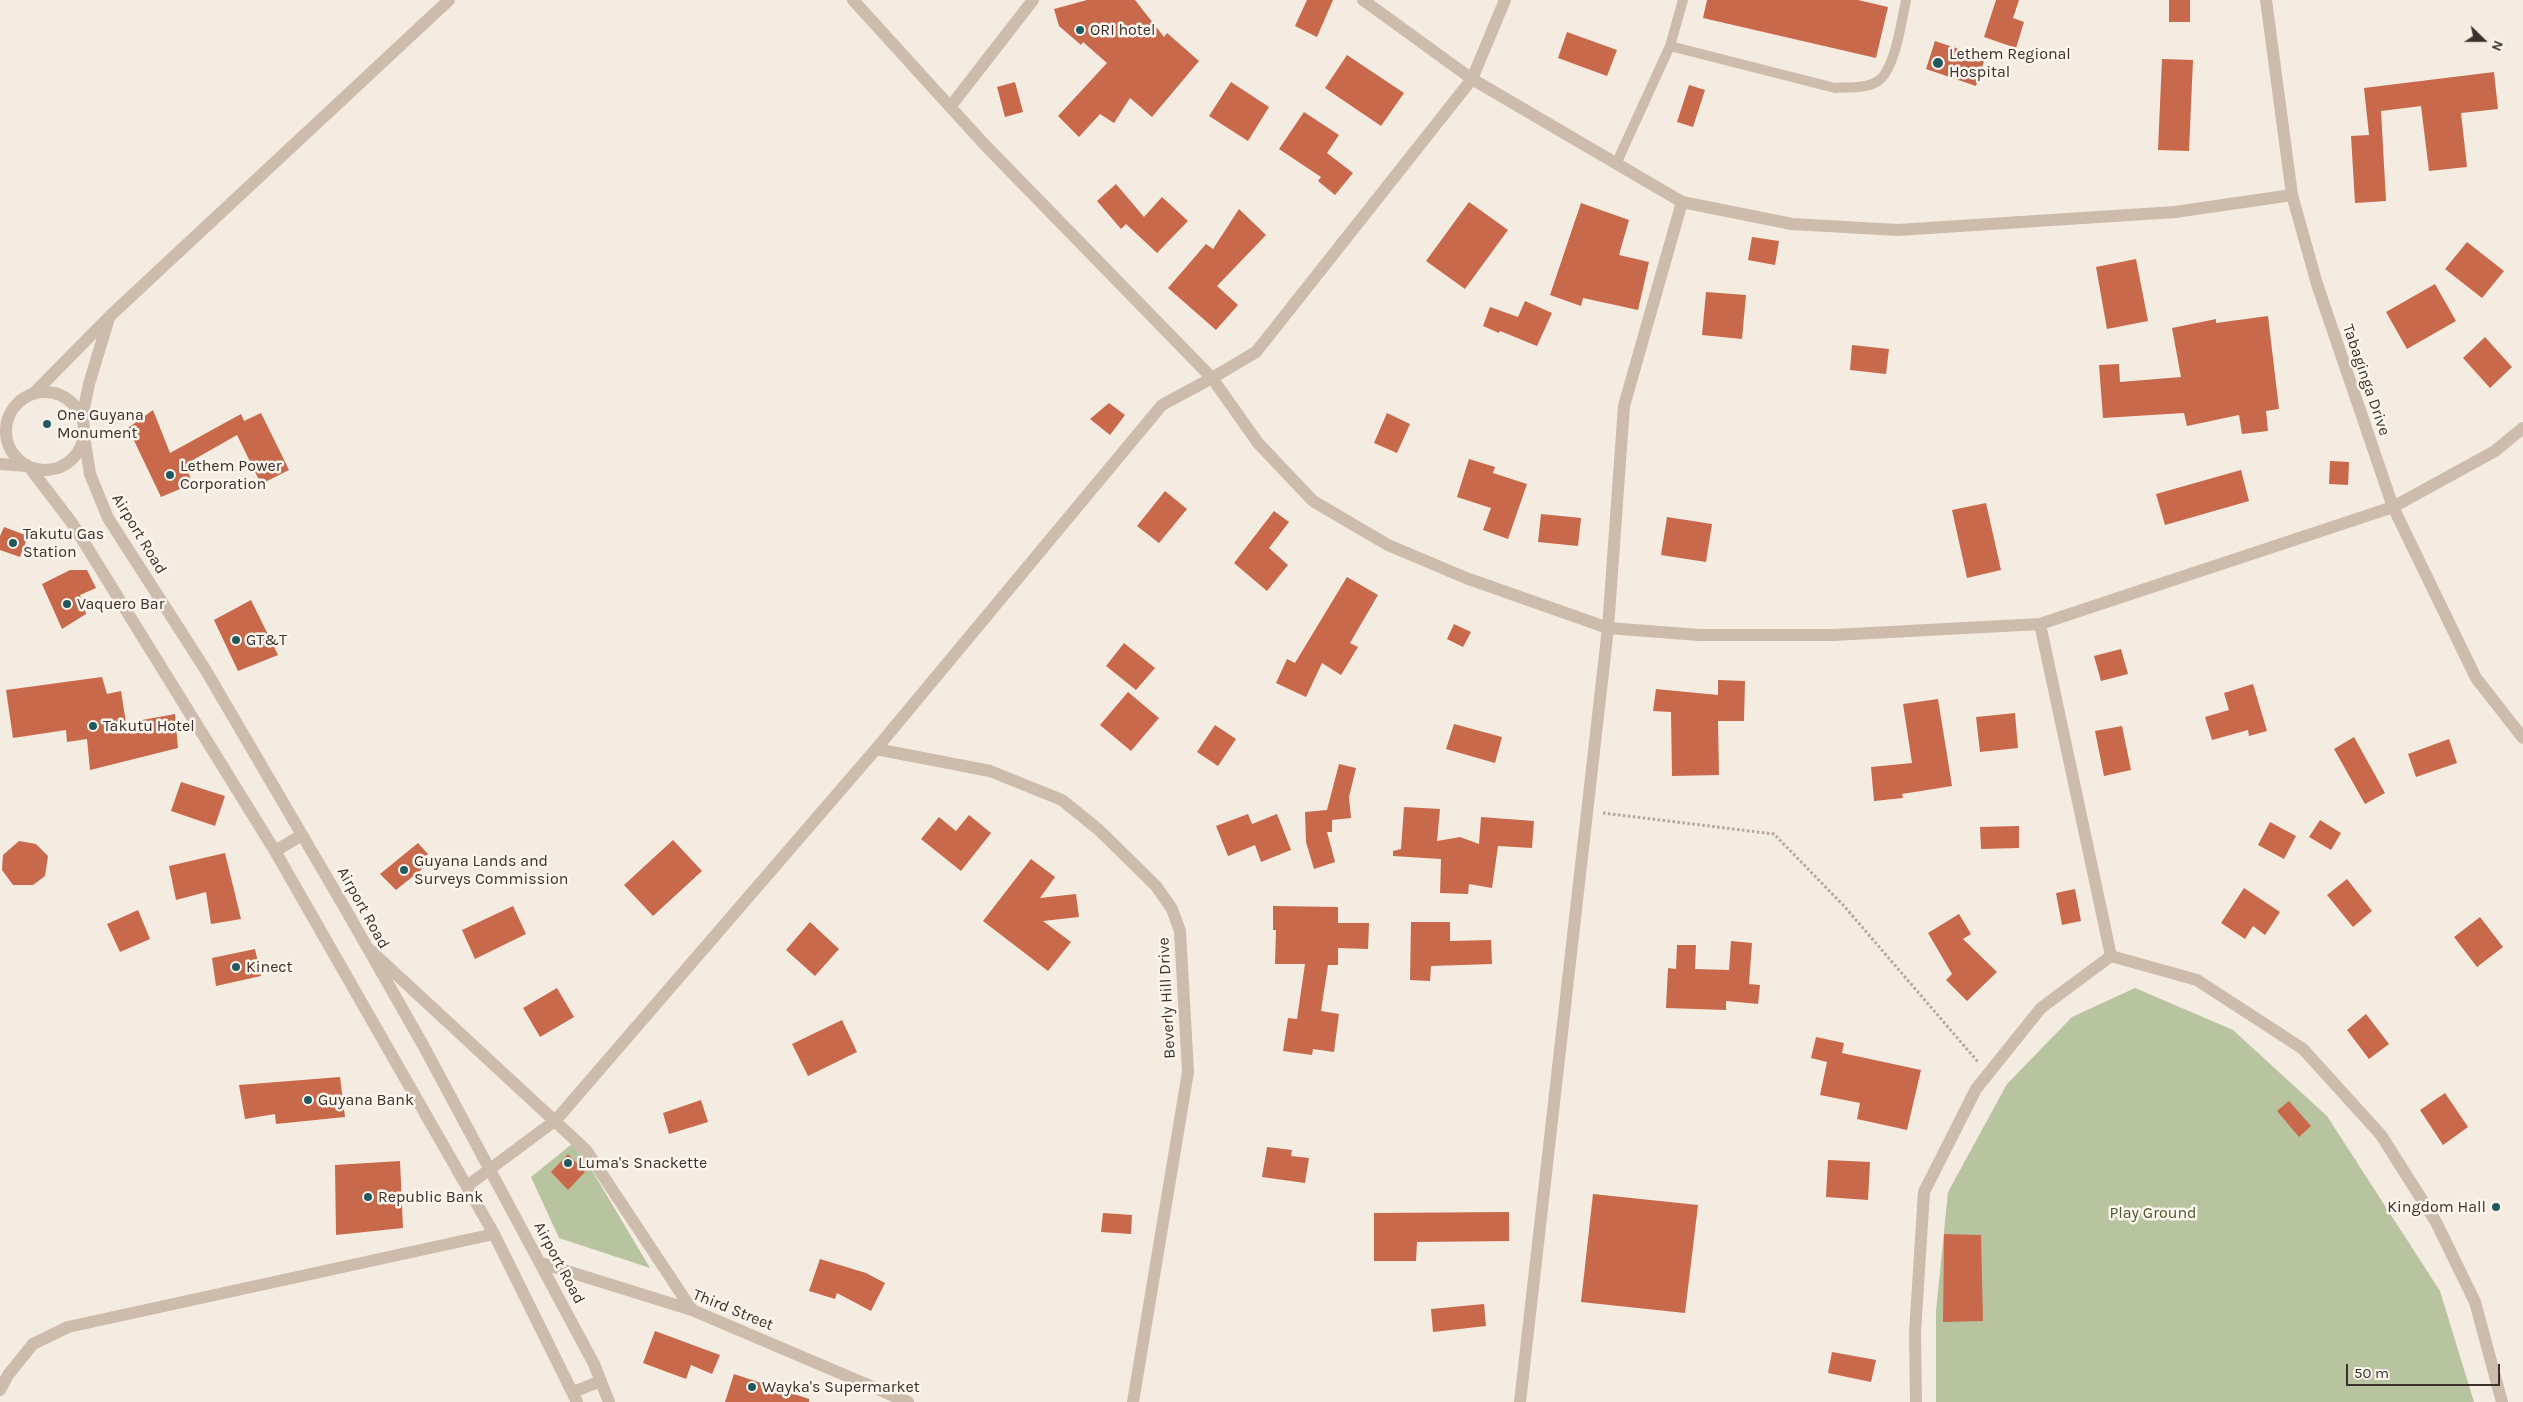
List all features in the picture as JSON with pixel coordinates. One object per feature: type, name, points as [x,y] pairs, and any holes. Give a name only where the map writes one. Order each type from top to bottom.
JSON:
[{"type":"street","points":[[449,0],[110,316],[35,392],[20,400],[5,415],[7,443],[14,456],[28,467],[72,523],[275,851],[363,1009],[494,1234],[575,1397],[601,1382]]},
{"type":"street","points":[[853,0],[984,144],[1212,378],[1258,442],[1313,501],[1388,544],[1449,571],[1608,628],[1699,635],[1833,636],[2040,624],[2393,507],[2495,451],[2523,428]]},
{"type":"street","points":[[950,107],[1033,0]]},
{"type":"street","points":[[1363,0],[1472,78],[1682,202],[1792,224],[1898,230],[2174,212],[2292,195]]},
{"type":"street","points":[[467,1186],[491,1171],[556,1120],[876,749],[1162,405],[1256,352],[1472,78],[1505,0]]},
{"type":"street","name":"Tabaginga Drive","points":[[2266,0],[2292,195],[2317,284],[2393,507],[2476,678],[2523,738]]},
{"type":"street","points":[[1520,1402],[1608,628],[1624,406],[1682,202]]},
{"type":"street","name":"Airport Road","points":[[110,316],[89,384],[82,417],[90,474],[108,518],[205,669],[423,1045],[541,1263],[601,1382],[609,1402]]},
{"type":"street","points":[[35,392],[54,392],[71,401],[82,417]]},
{"type":"street","points":[[0,464],[48,471],[65,465],[78,453],[84,436]]},
{"type":"street","points":[[2040,624],[2111,956]]},
{"type":"street","name":"Beverly Hill Drive","points":[[876,749],[990,771],[1062,800],[1099,830],[1156,886],[1172,909],[1180,931],[1188,1072],[1133,1402]]},
{"type":"street","points":[[275,851],[302,835]]},
{"type":"street","points":[[365,945],[556,1120],[586,1150],[692,1310]]},
{"type":"street","points":[[1916,1402],[1915,1333],[1924,1192],[1976,1089],[2041,1008],[2111,956]]},
{"type":"street","points":[[2111,956],[2197,980],[2303,1049],[2381,1134],[2436,1222],[2475,1302],[2502,1402]]},
{"type":"street","points":[[0,1390],[8,1375],[34,1344],[68,1327],[494,1234]]},
{"type":"street","name":"Third Street","points":[[541,1263],[692,1310],[908,1402]]},
{"type":"lane","points":[[1616,164],[1670,46],[1683,0]]},
{"type":"lane","points":[[1670,46],[1835,88],[1861,87],[1878,81],[1888,67],[1906,0]]},
{"type":"path","points":[[1587,811],[1774,834],[1844,906],[1989,1074]]},
{"type":"green space","name":"Play Ground","points":[[2135,988],[2233,1030],[2327,1116],[2440,1291],[2474,1402],[1936,1402],[1936,1311],[1948,1192],[2007,1084],[2072,1017]]},
{"type":"green space","points":[[572,1144],[584,1157],[650,1268],[559,1238],[531,1177]]},
{"type":"building","points":[[1087,0],[1135,0],[1164,37],[1167,33],[1199,61],[1152,117],[1130,98],[1114,123],[1100,114],[1079,137],[1058,116],[1107,63],[1083,42],[1081,45],[1059,26],[1054,9]]},
{"type":"building","points":[[1307,0],[1333,0],[1317,37],[1295,26]]},
{"type":"building","points":[[1707,0],[1858,0],[1888,7],[1876,58],[1703,18]]},
{"type":"building","points":[[1996,0],[2019,0],[2013,18],[2024,22],[2016,48],[1984,37]]},
{"type":"building","points":[[2169,0],[2190,0],[2190,22],[2169,22]]},
{"type":"building","points":[[1567,32],[1617,50],[1607,76],[1558,58]]},
{"type":"building","points":[[1935,41],[1985,58],[1976,86],[1926,69]]},
{"type":"building","points":[[1347,55],[1404,93],[1381,126],[1325,88]]},
{"type":"building","points":[[2162,59],[2193,60],[2189,151],[2158,150]]},
{"type":"building","points":[[2494,72],[2498,109],[2461,113],[2467,167],[2429,171],[2421,106],[2381,111],[2386,201],[2355,203],[2351,136],[2369,135],[2364,88]]},
{"type":"building","points":[[1015,82],[1023,112],[1005,117],[997,87]]},
{"type":"building","points":[[1231,82],[1269,107],[1248,141],[1209,116]]},
{"type":"building","points":[[1689,85],[1705,90],[1693,127],[1677,122]]},
{"type":"building","points":[[1304,112],[1339,135],[1327,153],[1353,173],[1335,195],[1318,181],[1321,177],[1279,149]]},
{"type":"building","points":[[1116,184],[1144,217],[1162,197],[1188,221],[1157,253],[1126,224],[1121,229],[1097,201]]},
{"type":"building","points":[[1469,202],[1508,230],[1465,289],[1426,261]]},
{"type":"building","points":[[1581,203],[1629,220],[1619,255],[1649,262],[1638,310],[1583,298],[1581,306],[1550,295]]},
{"type":"building","points":[[1239,209],[1266,235],[1217,286],[1238,305],[1216,330],[1168,288],[1206,244],[1213,249]]},
{"type":"building","points":[[1752,237],[1779,241],[1775,265],[1748,260]]},
{"type":"building","points":[[2467,242],[2504,271],[2482,298],[2445,269]]},
{"type":"building","points":[[2136,259],[2148,321],[2107,329],[2096,267]]},
{"type":"building","points":[[2435,284],[2456,321],[2407,349],[2386,312]]},
{"type":"building","points":[[1706,292],[1746,295],[1742,339],[1702,335]]},
{"type":"building","points":[[1525,301],[1552,313],[1537,346],[1483,326],[1490,307],[1518,317]]},
{"type":"building","points":[[2268,316],[2279,409],[2266,411],[2268,431],[2242,434],[2239,415],[2187,426],[2184,413],[2103,418],[2099,365],[2119,364],[2120,382],[2181,377],[2172,328],[2216,319],[2216,323]]},
{"type":"building","points":[[2485,337],[2512,367],[2490,388],[2463,358]]},
{"type":"building","points":[[1852,345],[1889,349],[1886,374],[1850,370]]},
{"type":"building","points":[[1109,403],[1125,415],[1110,435],[1090,419]]},
{"type":"building","points":[[153,410],[170,453],[241,414],[244,421],[261,413],[289,470],[261,484],[237,435],[186,464],[192,484],[161,497],[128,428]]},
{"type":"building","points":[[1387,413],[1410,424],[1397,453],[1374,443]]},
{"type":"building","points":[[1469,459],[1495,467],[1493,473],[1527,484],[1508,539],[1483,530],[1491,508],[1457,497]]},
{"type":"building","points":[[2330,461],[2349,462],[2348,485],[2329,484]]},
{"type":"building","points":[[2241,470],[2249,501],[2165,525],[2156,494]]},
{"type":"building","points":[[1165,491],[1187,509],[1159,543],[1137,526]]},
{"type":"building","points":[[1986,503],[2001,570],[1967,578],[1952,510]]},
{"type":"building","points":[[1274,511],[1289,522],[1269,548],[1288,565],[1267,591],[1234,563]]},
{"type":"building","points":[[1541,514],[1581,518],[1578,546],[1538,542]]},
{"type":"building","points":[[1667,517],[1712,524],[1706,562],[1661,555]]},
{"type":"building","name":"Takutu Gas Station","points":[[4,527],[28,536],[20,557],[0,550],[0,536]]},
{"type":"building","name":"Vaquero Bar","points":[[70,570],[87,570],[96,588],[80,595],[86,614],[62,629],[42,584]]},
{"type":"building","points":[[1347,577],[1378,595],[1350,643],[1358,647],[1341,675],[1322,663],[1306,697],[1276,683],[1287,659],[1295,663]]},
{"type":"building","points":[[251,600],[278,655],[238,671],[214,620]]},
{"type":"building","points":[[1454,624],[1471,632],[1463,647],[1447,639]]},
{"type":"building","points":[[1124,643],[1155,668],[1136,690],[1106,666]]},
{"type":"building","points":[[2121,649],[2128,674],[2101,681],[2094,656]]},
{"type":"building","name":"Takutu Hotel","points":[[102,677],[107,694],[121,691],[126,723],[175,714],[178,748],[90,770],[87,739],[67,742],[66,730],[13,738],[6,690]]},
{"type":"building","points":[[1718,680],[1745,681],[1744,721],[1718,721],[1719,775],[1672,776],[1671,712],[1653,711],[1656,689],[1718,695]]},
{"type":"building","points":[[2253,684],[2267,731],[2249,736],[2248,730],[2212,740],[2205,717],[2229,710],[2224,693]]},
{"type":"building","points":[[1128,692],[1159,718],[1131,751],[1100,725]]},
{"type":"building","points":[[1938,699],[1952,786],[1902,794],[1903,798],[1874,801],[1871,767],[1912,763],[1903,704]]},
{"type":"building","points":[[2015,713],[2018,748],[1980,752],[1976,717]]},
{"type":"building","points":[[1454,724],[1502,737],[1495,763],[1446,749]]},
{"type":"building","points":[[1215,725],[1236,739],[1218,766],[1197,752]]},
{"type":"building","points":[[2122,726],[2131,770],[2104,776],[2095,731]]},
{"type":"building","points":[[2354,737],[2385,793],[2365,804],[2334,749]]},
{"type":"building","points":[[2449,739],[2457,763],[2416,777],[2408,754]]},
{"type":"building","points":[[1339,764],[1356,768],[1349,797],[1351,818],[1332,820],[1332,832],[1327,832],[1335,862],[1314,869],[1306,842],[1305,812],[1327,810]]},
{"type":"building","points":[[181,782],[225,796],[215,826],[171,811]]},
{"type":"building","points":[[1404,807],[1440,809],[1437,841],[1460,837],[1479,844],[1481,817],[1534,821],[1532,848],[1498,846],[1492,888],[1469,884],[1468,894],[1440,893],[1441,859],[1393,856],[1393,851],[1401,849]]},
{"type":"building","points":[[1248,814],[1252,824],[1277,814],[1291,850],[1261,862],[1255,845],[1228,856],[1216,826]]},
{"type":"building","points":[[969,815],[991,833],[961,871],[921,839],[939,817],[956,831]]},
{"type":"building","points":[[2320,820],[2341,833],[2331,850],[2309,837]]},
{"type":"building","points":[[2270,822],[2296,836],[2284,859],[2258,845]]},
{"type":"building","points":[[2019,826],[2019,848],[1981,849],[1980,827]]},
{"type":"building","points":[[673,840],[702,871],[653,916],[624,885]]},
{"type":"building","points":[[19,841],[36,844],[48,856],[45,876],[33,885],[13,885],[2,870],[3,855]]},
{"type":"building","name":"Guyana Lands and Surveys Commission","points":[[418,843],[428,854],[423,859],[427,865],[396,890],[380,874]]},
{"type":"building","points":[[225,853],[241,919],[211,924],[206,892],[176,900],[169,866]]},
{"type":"building","points":[[1031,859],[1055,877],[1040,898],[1076,894],[1079,917],[1043,921],[1071,942],[1048,971],[983,921]]},
{"type":"building","points":[[2347,879],[2372,911],[2353,927],[2327,895]]},
{"type":"building","points":[[2244,888],[2280,912],[2265,935],[2253,926],[2245,939],[2221,923]]},
{"type":"building","points":[[2075,889],[2081,921],[2062,925],[2056,893]]},
{"type":"building","points":[[513,906],[526,934],[475,959],[462,930]]},
{"type":"building","points":[[1273,906],[1338,907],[1338,923],[1369,923],[1368,949],[1338,948],[1338,965],[1328,965],[1321,1011],[1339,1014],[1334,1052],[1313,1049],[1312,1055],[1283,1051],[1288,1018],[1297,1019],[1305,964],[1275,964],[1276,930],[1273,930]]},
{"type":"building","points":[[138,910],[150,939],[120,952],[107,924]]},
{"type":"building","points":[[1959,914],[1971,934],[1963,939],[1997,972],[1967,1001],[1946,980],[1952,974],[1928,933]]},
{"type":"building","points":[[2480,917],[2503,947],[2477,967],[2454,937]]},
{"type":"building","points":[[810,922],[839,949],[815,976],[786,950]]},
{"type":"building","points":[[1411,922],[1450,922],[1450,941],[1491,940],[1492,964],[1431,966],[1430,981],[1410,980]]},
{"type":"building","points":[[1731,941],[1752,943],[1749,984],[1760,985],[1758,1004],[1726,1001],[1726,1010],[1666,1008],[1668,968],[1676,969],[1677,945],[1696,945],[1695,969],[1729,970]]},
{"type":"building","name":"Kinect","points":[[255,949],[261,976],[216,986],[212,958]]},
{"type":"building","points":[[557,988],[574,1017],[540,1037],[523,1008]]},
{"type":"building","points":[[2366,1014],[2389,1044],[2369,1059],[2347,1030]]},
{"type":"building","points":[[842,1020],[857,1052],[808,1076],[792,1044]]},
{"type":"building","points":[[1816,1037],[1844,1043],[1842,1053],[1921,1070],[1907,1130],[1857,1119],[1860,1103],[1820,1095],[1827,1062],[1811,1058]]},
{"type":"building","name":"Guyana Bank","points":[[340,1077],[345,1117],[276,1124],[275,1114],[245,1119],[239,1085]]},
{"type":"building","points":[[2445,1093],[2468,1127],[2443,1145],[2420,1110]]},
{"type":"building","points":[[701,1100],[708,1122],[669,1134],[663,1113]]},
{"type":"building","points":[[2289,1101],[2311,1126],[2299,1137],[2277,1111]]},
{"type":"building","points":[[1267,1147],[1292,1150],[1291,1156],[1309,1158],[1305,1183],[1262,1177]]},
{"type":"building","name":"Luma's Snackette","points":[[568,1154],[585,1172],[568,1190],[551,1172]]},
{"type":"building","points":[[1828,1160],[1870,1162],[1868,1200],[1826,1197]]},
{"type":"building","name":"Republic Bank","points":[[400,1161],[403,1228],[336,1235],[335,1165]]},
{"type":"building","points":[[1593,1194],[1698,1205],[1685,1313],[1581,1302]]},
{"type":"building","points":[[1509,1212],[1509,1241],[1417,1242],[1416,1261],[1374,1261],[1374,1213]]},
{"type":"building","points":[[1103,1213],[1132,1215],[1131,1234],[1101,1232]]},
{"type":"building","points":[[1944,1234],[1981,1235],[1983,1321],[1943,1322]]},
{"type":"building","points":[[820,1259],[866,1273],[885,1283],[871,1311],[837,1293],[835,1299],[809,1291]]},
{"type":"building","points":[[1484,1304],[1486,1326],[1433,1332],[1431,1309]]},
{"type":"building","points":[[655,1331],[720,1355],[712,1374],[691,1365],[686,1379],[643,1363]]},
{"type":"building","points":[[1832,1352],[1876,1360],[1871,1382],[1828,1373]]},
{"type":"building","name":"Wayka's Supermarket","points":[[734,1374],[809,1399],[809,1402],[725,1402]]},
{"type":"place","name":"ORI hotel","points":[[1080,30]]},
{"type":"place","name":"Lethem Regional Hospital","points":[[1938,63]]},
{"type":"place","name":"One Guyana Monument","points":[[47,424]]},
{"type":"place","name":"Lethem Power Corporation","points":[[170,475]]},
{"type":"place","name":"Takutu Gas Station","points":[[13,543]]},
{"type":"place","name":"Vaquero Bar","points":[[67,604]]},
{"type":"place","name":"GT&T","points":[[236,640]]},
{"type":"place","name":"Takutu Hotel","points":[[93,726]]},
{"type":"place","name":"Guyana Lands and Surveys Commission","points":[[404,870]]},
{"type":"place","name":"Kinect","points":[[236,967]]},
{"type":"place","name":"Guyana Bank","points":[[308,1100]]},
{"type":"place","name":"Luma's Snackette","points":[[568,1163]]},
{"type":"place","name":"Republic Bank","points":[[368,1197]]},
{"type":"place","name":"Kingdom Hall","points":[[2496,1207]]},
{"type":"place","name":"Wayka's Supermarket","points":[[752,1387]]}]
